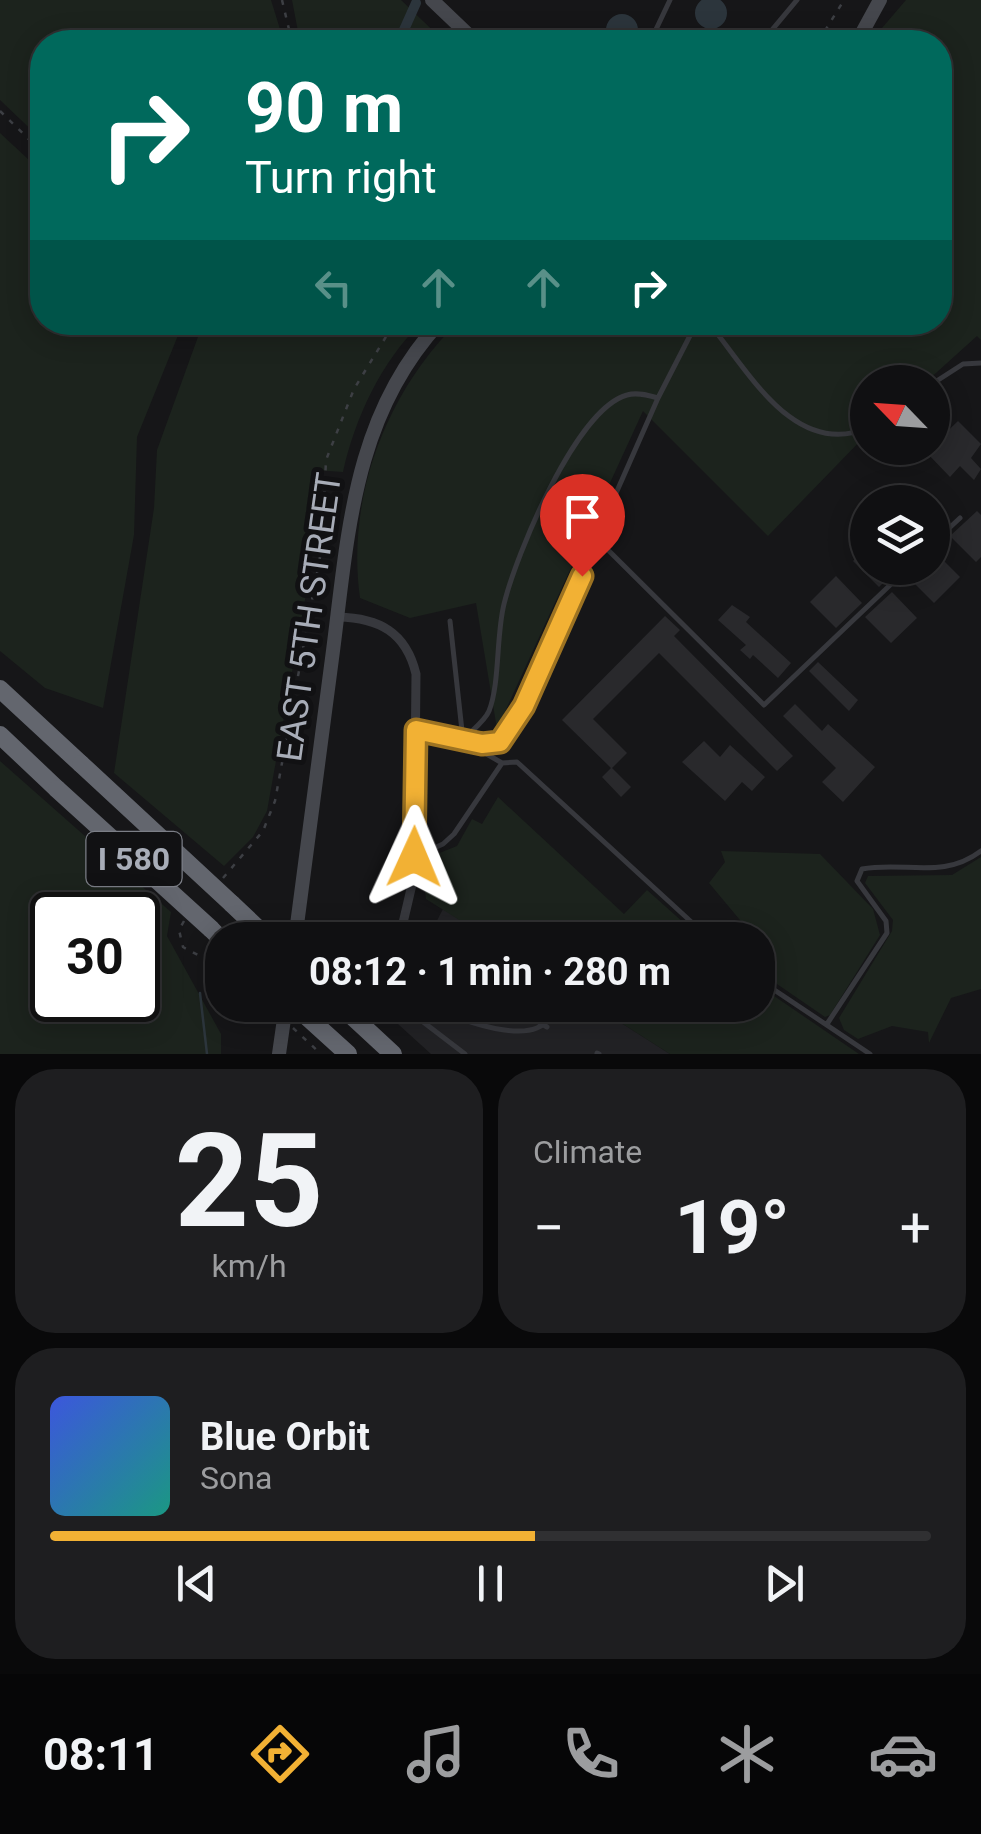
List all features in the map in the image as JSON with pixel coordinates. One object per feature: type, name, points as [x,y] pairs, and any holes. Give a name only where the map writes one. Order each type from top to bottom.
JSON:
[{"type":"highway","name":"I 580","points":[[0,689],[251,922]]},
{"type":"highway","name":"I 580","points":[[0,736],[205,925]]},
{"type":"highway","points":[[313,1022],[348,1054]]},
{"type":"highway","points":[[359,1022],[394,1054]]},
{"type":"main road","points":[[432,0],[463,30]]},
{"type":"main road","points":[[864,30],[880,0]]},
{"type":"main road","name":"EAST 5TH STREET","points":[[298,922],[354,490],[364,452],[402,371],[430,335]]},
{"type":"main road","points":[[280,1054],[284,1022]]},
{"type":"street","points":[[338,617],[372,620],[404,644],[416,674],[414,857],[405,922]]},
{"type":"lane","points":[[656,30],[670,0]]},
{"type":"lane","points":[[772,30],[797,0]]},
{"type":"lane","points":[[416,730],[492,745],[513,727],[658,398],[690,335]]},
{"type":"lane","points":[[719,335],[791,421],[837,436],[850,433]]},
{"type":"lane","points":[[950,373],[964,364],[981,363]]},
{"type":"lane","points":[[462,740],[488,713],[508,592],[557,474],[599,416],[616,400],[630,394],[658,398]]},
{"type":"lane","points":[[950,527],[960,518]]},
{"type":"lane","points":[[596,539],[764,705],[890,585]]},
{"type":"lane","points":[[450,621],[462,740]]},
{"type":"lane","points":[[462,740],[502,762],[522,766],[691,922]]},
{"type":"lane","points":[[414,857],[444,844],[454,834],[502,762]]},
{"type":"lane","points":[[827,1024],[886,932],[886,921],[857,882],[862,869],[944,869],[964,864],[981,850]]},
{"type":"lane","points":[[775,990],[870,1054]]},
{"type":"lane","points":[[423,1022],[465,1054]]},
{"type":"lane","points":[[461,1022],[490,1038]]},
{"type":"lane","points":[[539,1022],[547,1027]]},
{"type":"lane","points":[[541,1036],[548,1022]]},
{"type":"path","points":[[282,0],[289,30]]},
{"type":"path","points":[[825,30],[844,0]]},
{"type":"path","points":[[0,111],[30,140]]},
{"type":"path","points":[[216,885],[263,831],[275,801],[322,546],[326,460],[354,390],[387,335]]},
{"type":"path","points":[[193,910],[179,930],[182,947],[205,959]]},
{"type":"shaded area","points":[[704,-1],[718,-1],[726,7],[726,19],[717,28],[705,28],[696,19],[696,7]]},
{"type":"shaded area","points":[[0,0],[271,0],[280,30],[30,30],[30,129],[0,100]]},
{"type":"shaded area","points":[[292,0],[401,0],[432,30],[298,30]]},
{"type":"shaded area","points":[[906,0],[981,0],[981,340],[977,336],[945,365],[850,365],[850,452],[768,536],[643,411],[497,729],[476,603],[410,618],[360,598],[357,560],[366,486],[391,414],[410,381],[446,335],[952,335],[952,30],[880,30]]},
{"type":"shaded area","points":[[616,15],[628,15],[638,30],[606,30]]},
{"type":"shaded area","points":[[0,133],[30,161],[30,335],[178,335],[137,437],[134,535],[103,708],[45,688],[0,651]]},
{"type":"shaded area","points":[[199,335],[410,335],[372,392],[343,472],[314,470],[308,583],[267,811],[253,837],[224,866],[114,773],[154,508],[157,450]]},
{"type":"shaded area","points":[[0,761],[148,892],[30,892],[30,1022],[160,1022],[160,902],[171,912],[167,936],[205,1005],[205,1022],[214,1022],[221,1034],[221,1054],[0,1054]]},
{"type":"shaded area","points":[[498,797],[624,914],[647,890],[683,922],[462,922],[426,899],[424,884],[437,854],[457,846],[472,819],[482,824]]},
{"type":"shaded area","points":[[721,851],[820,854],[873,909],[880,935],[830,1015],[825,1017],[775,983],[775,922],[742,922],[709,883],[725,862]]},
{"type":"shaded area","points":[[981,857],[981,989],[951,998],[929,1043],[928,1032],[892,1026],[858,1039],[844,1030],[839,1018],[892,931],[893,920],[865,883],[868,876],[952,875]]},
{"type":"shaded area","points":[[443,909],[463,922],[436,922]]},
{"type":"shaded area","points":[[775,997],[859,1054],[670,1054],[620,1022],[775,1022]]},
{"type":"shaded area","points":[[396,1022],[620,1022],[670,1054],[431,1054]]},
{"type":"building","points":[[958,421],[981,444],[971,458],[981,469],[974,480],[960,466],[950,477],[938,465],[950,465],[950,429]]},
{"type":"building","points":[[977,511],[981,515],[981,557],[976,562],[950,536]]},
{"type":"building","points":[[950,567],[960,577],[934,603],[916,585],[950,585]]},
{"type":"building","points":[[836,576],[862,603],[836,628],[810,602]]},
{"type":"building","points":[[892,592],[917,618],[891,643],[865,617]]},
{"type":"building","points":[[732,605],[750,617],[746,622],[791,663],[778,678],[753,655],[750,659],[740,650],[746,645],[718,620]]},
{"type":"building","points":[[665,616],[680,630],[674,636],[793,756],[777,771],[659,653],[593,719],[627,753],[612,768],[631,787],[621,797],[602,777],[611,768],[562,720]]},
{"type":"building","points":[[818,662],[858,700],[849,711],[809,671]]},
{"type":"building","points":[[795,704],[822,731],[828,724],[875,767],[843,802],[822,782],[836,768],[783,716]]},
{"type":"building","points":[[704,741],[720,757],[730,745],[765,777],[752,791],[742,782],[725,801],[682,762]]},
{"type":"waterway","points":[[404,30],[416,3]]},
{"type":"waterway","points":[[200,993],[207,1054]]},
{"type":"route","points":[[414,857],[416,730],[482,744],[500,742],[524,706],[582,576]]}]
